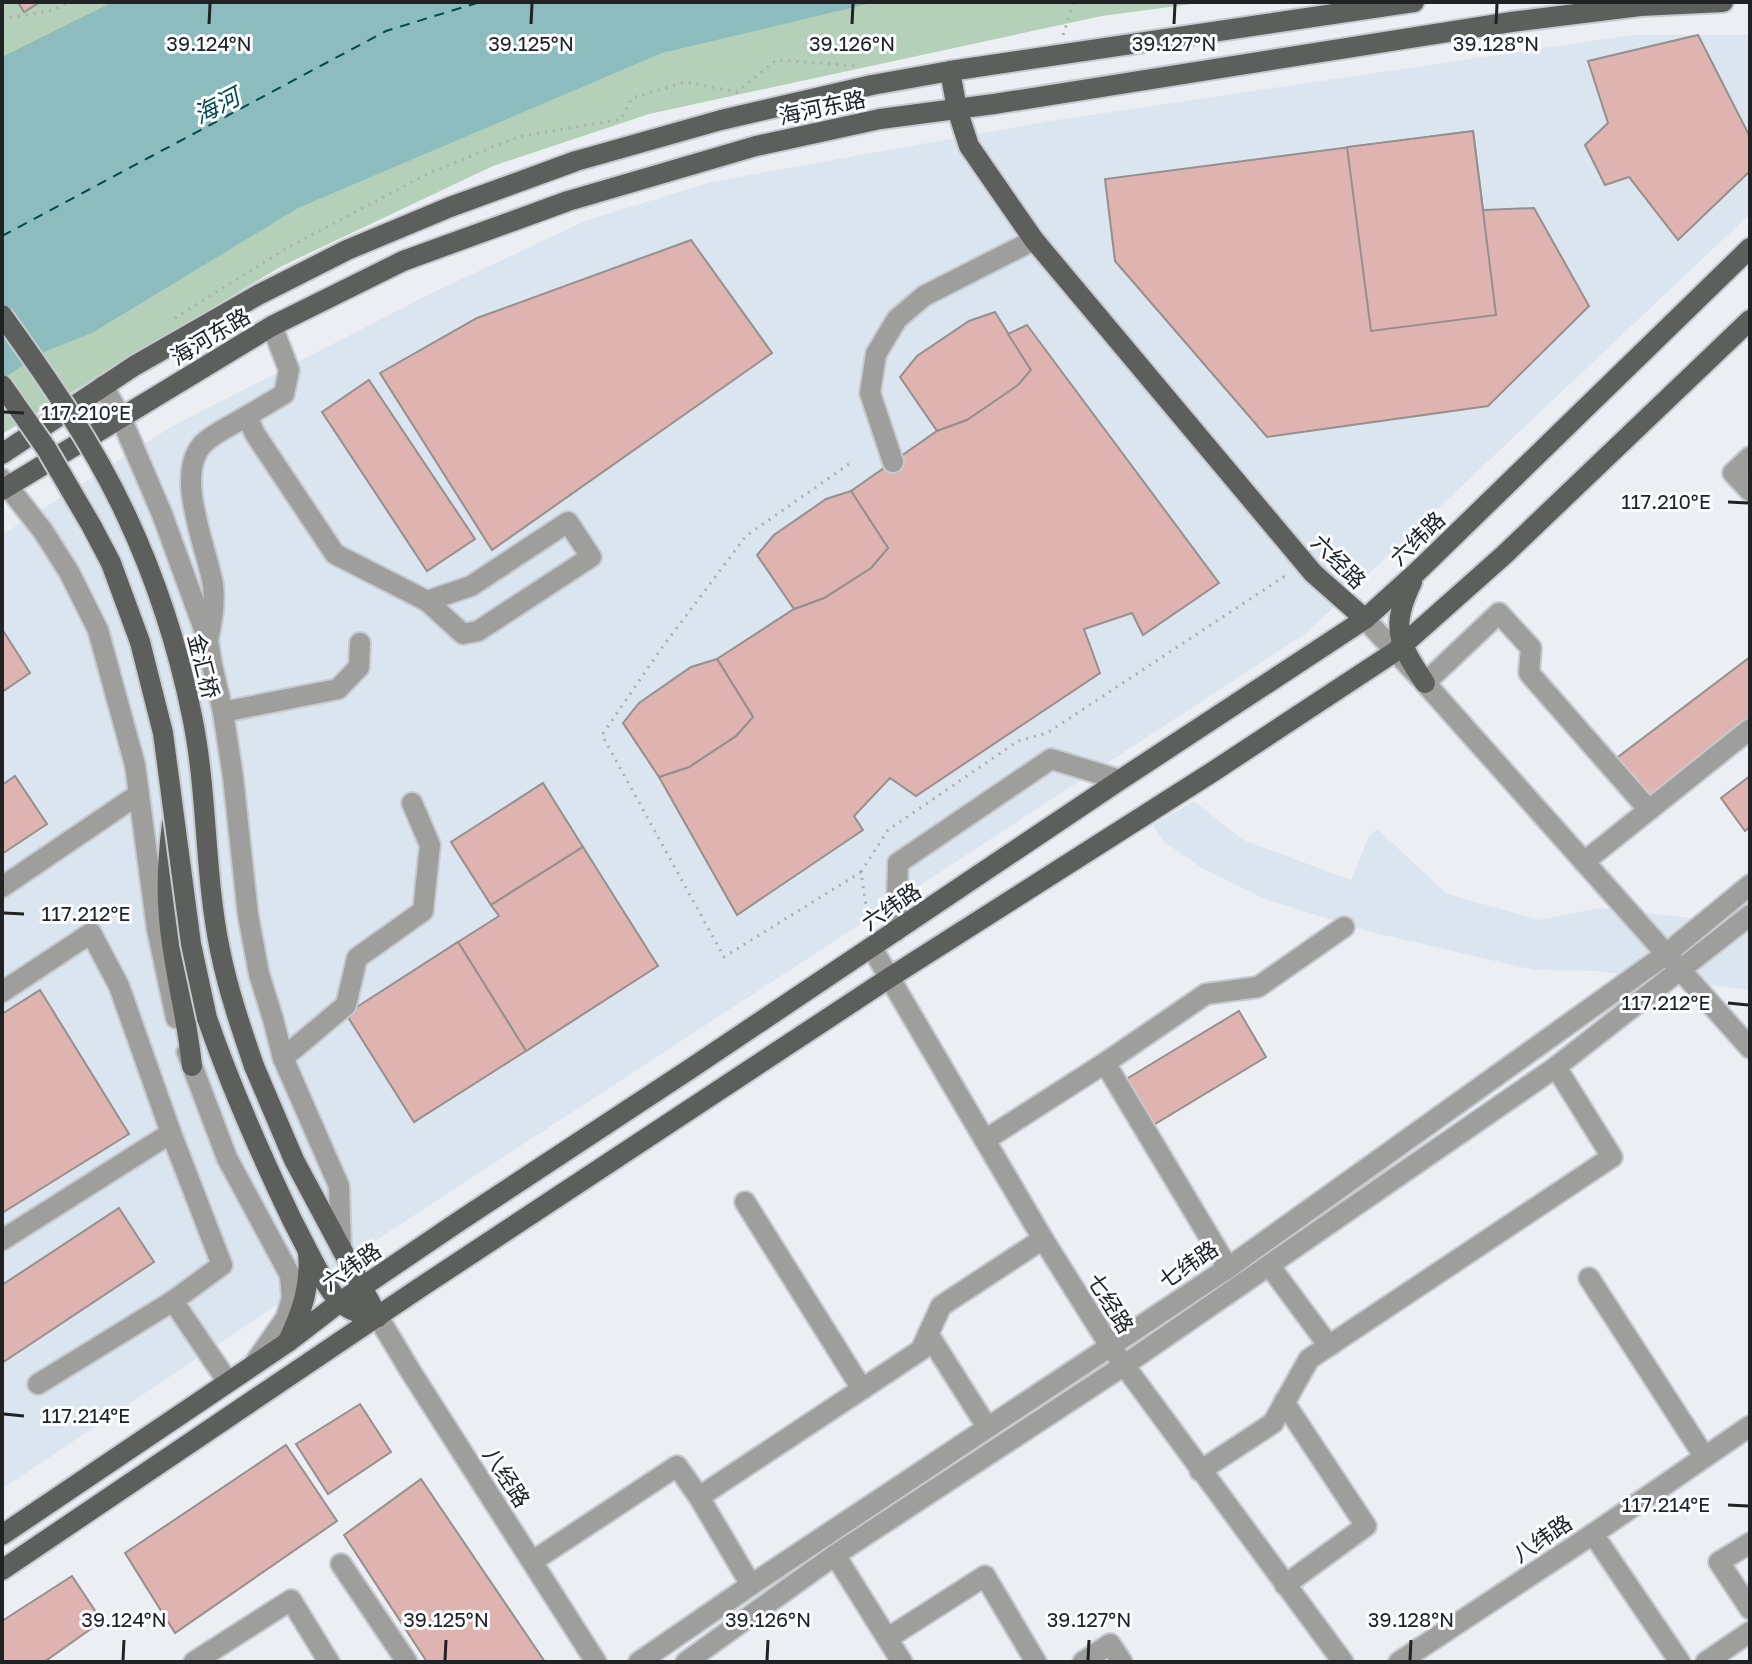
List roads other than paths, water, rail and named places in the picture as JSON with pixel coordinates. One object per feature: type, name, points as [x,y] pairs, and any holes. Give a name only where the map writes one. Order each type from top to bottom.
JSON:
[{"type":"main road","name":"海河东路","points":[[2,454],[103,386],[258,295],[347,250],[450,207],[576,161],[721,120],[872,85],[1414,2]]},
{"type":"main road","name":"海河东路","points":[[4,485],[272,326],[403,261],[568,201],[756,146],[880,119],[1511,22],[1640,6],[1723,2]]},
{"type":"main road","name":"六经路","points":[[950,71],[957,109],[969,146],[1034,240],[1304,563],[1365,619]]},
{"type":"main road","name":"六纬路","points":[[2,1535],[288,1342],[362,1287],[1365,619],[1750,248]]},
{"type":"main road","name":"金汇桥","points":[[2,315],[40,368],[99,463],[126,515],[157,589],[193,718],[220,950],[254,1066]]},
{"type":"main road","points":[[2,1570],[889,978],[1214,771],[1399,648],[1504,555],[1750,320]]},
{"type":"main road","points":[[2,385],[68,482],[111,563],[143,655],[163,733],[191,944],[207,1018],[255,1142],[308,1252],[340,1302],[354,1312],[378,1317]]},
{"type":"main road","points":[[1399,648],[1402,605],[1418,571]]},
{"type":"main road","points":[[173,808],[168,853],[169,916],[192,1066]]},
{"type":"main road","name":"八经路","points":[[254,1066],[294,1160],[378,1317]]},
{"type":"main road","points":[[288,1342],[307,1291],[310,1268],[308,1252]]},
{"type":"street","points":[[893,462],[870,393],[876,354],[897,319],[924,296],[1034,240]]},
{"type":"street","points":[[208,640],[214,609],[213,584],[191,494],[192,462],[204,443],[284,394],[289,370],[272,326]]},
{"type":"street","points":[[103,386],[121,418],[167,528],[208,640],[233,777],[248,915],[259,974],[283,1058],[339,1186],[341,1249]]},
{"type":"street","points":[[247,416],[255,434],[335,554],[427,601],[463,634],[478,631],[591,557],[568,522],[471,586],[427,601]]},
{"type":"street","points":[[1750,457],[1733,473],[1750,491]]},
{"type":"street","points":[[4,485],[52,545],[98,630],[135,765],[157,929],[174,1013],[227,1158],[290,1275],[292,1298],[286,1318],[254,1364]]},
{"type":"street","points":[[1425,683],[1499,613],[1531,648],[1529,673],[1649,810]]},
{"type":"street","name":"六经路","points":[[1365,619],[1399,648],[1425,683],[1648,935],[1670,951]]},
{"type":"street","points":[[223,712],[338,689],[359,667],[360,643]]},
{"type":"street","points":[[1584,862],[1750,729]]},
{"type":"street","points":[[896,931],[898,863],[1025,776],[1051,759],[1120,780]]},
{"type":"street","points":[[2,887],[139,794]]},
{"type":"street","points":[[283,1058],[346,1005],[357,958],[423,911],[430,845],[412,803]]},
{"type":"street","name":"七纬路","points":[[639,1662],[1228,1268],[1670,951],[1750,885]]},
{"type":"street","points":[[686,1662],[835,1555],[1123,1366],[1556,1067],[1750,915]]},
{"type":"street","points":[[985,1140],[1206,994],[1258,987],[1344,927]]},
{"type":"street","points":[[2,992],[91,933],[119,986],[222,1265],[173,1301],[38,1384]]},
{"type":"street","points":[[1670,951],[1710,947]]},
{"type":"street","name":"七经路","points":[[872,948],[1043,1239],[1123,1366],[1343,1662]]},
{"type":"street","points":[[1670,951],[1681,970],[1750,1048]]},
{"type":"street","points":[[1105,1063],[1228,1268]]},
{"type":"street","points":[[1200,1471],[1273,1423],[1309,1359],[1612,1157],[1556,1067]]},
{"type":"street","points":[[2,1240],[171,1133]]},
{"type":"street","points":[[745,1202],[862,1389]]},
{"type":"street","points":[[699,1497],[921,1350],[941,1306],[1043,1239]]},
{"type":"street","points":[[1269,1265],[1329,1346]]},
{"type":"street","points":[[1589,1278],[1704,1456]]},
{"type":"street","points":[[173,1301],[228,1382]]},
{"type":"street","name":"八经路","points":[[378,1317],[596,1662]]},
{"type":"street","points":[[928,1334],[987,1427]]},
{"type":"street","points":[[1284,1402],[1366,1526],[1285,1585]]},
{"type":"street","name":"八纬路","points":[[1399,1662],[1750,1426]]},
{"type":"street","points":[[533,1561],[677,1466],[751,1585]]},
{"type":"street","points":[[1593,1534],[1680,1662]]},
{"type":"street","points":[[1750,1543],[1719,1562],[1750,1609]]},
{"type":"street","points":[[835,1555],[902,1662]]},
{"type":"street","points":[[341,1564],[407,1662]]},
{"type":"street","points":[[888,1638],[985,1576],[1036,1662]]},
{"type":"street","points":[[194,1662],[291,1600],[329,1662]]},
{"type":"street","points":[[1706,1662],[1750,1632]]},
{"type":"street","points":[[1083,1662],[1110,1644],[1122,1662]]},
{"type":"water","name":"海河","points":[[113,2],[876,2],[662,53],[298,208],[92,333],[46,351],[2,379],[2,57]]}]
